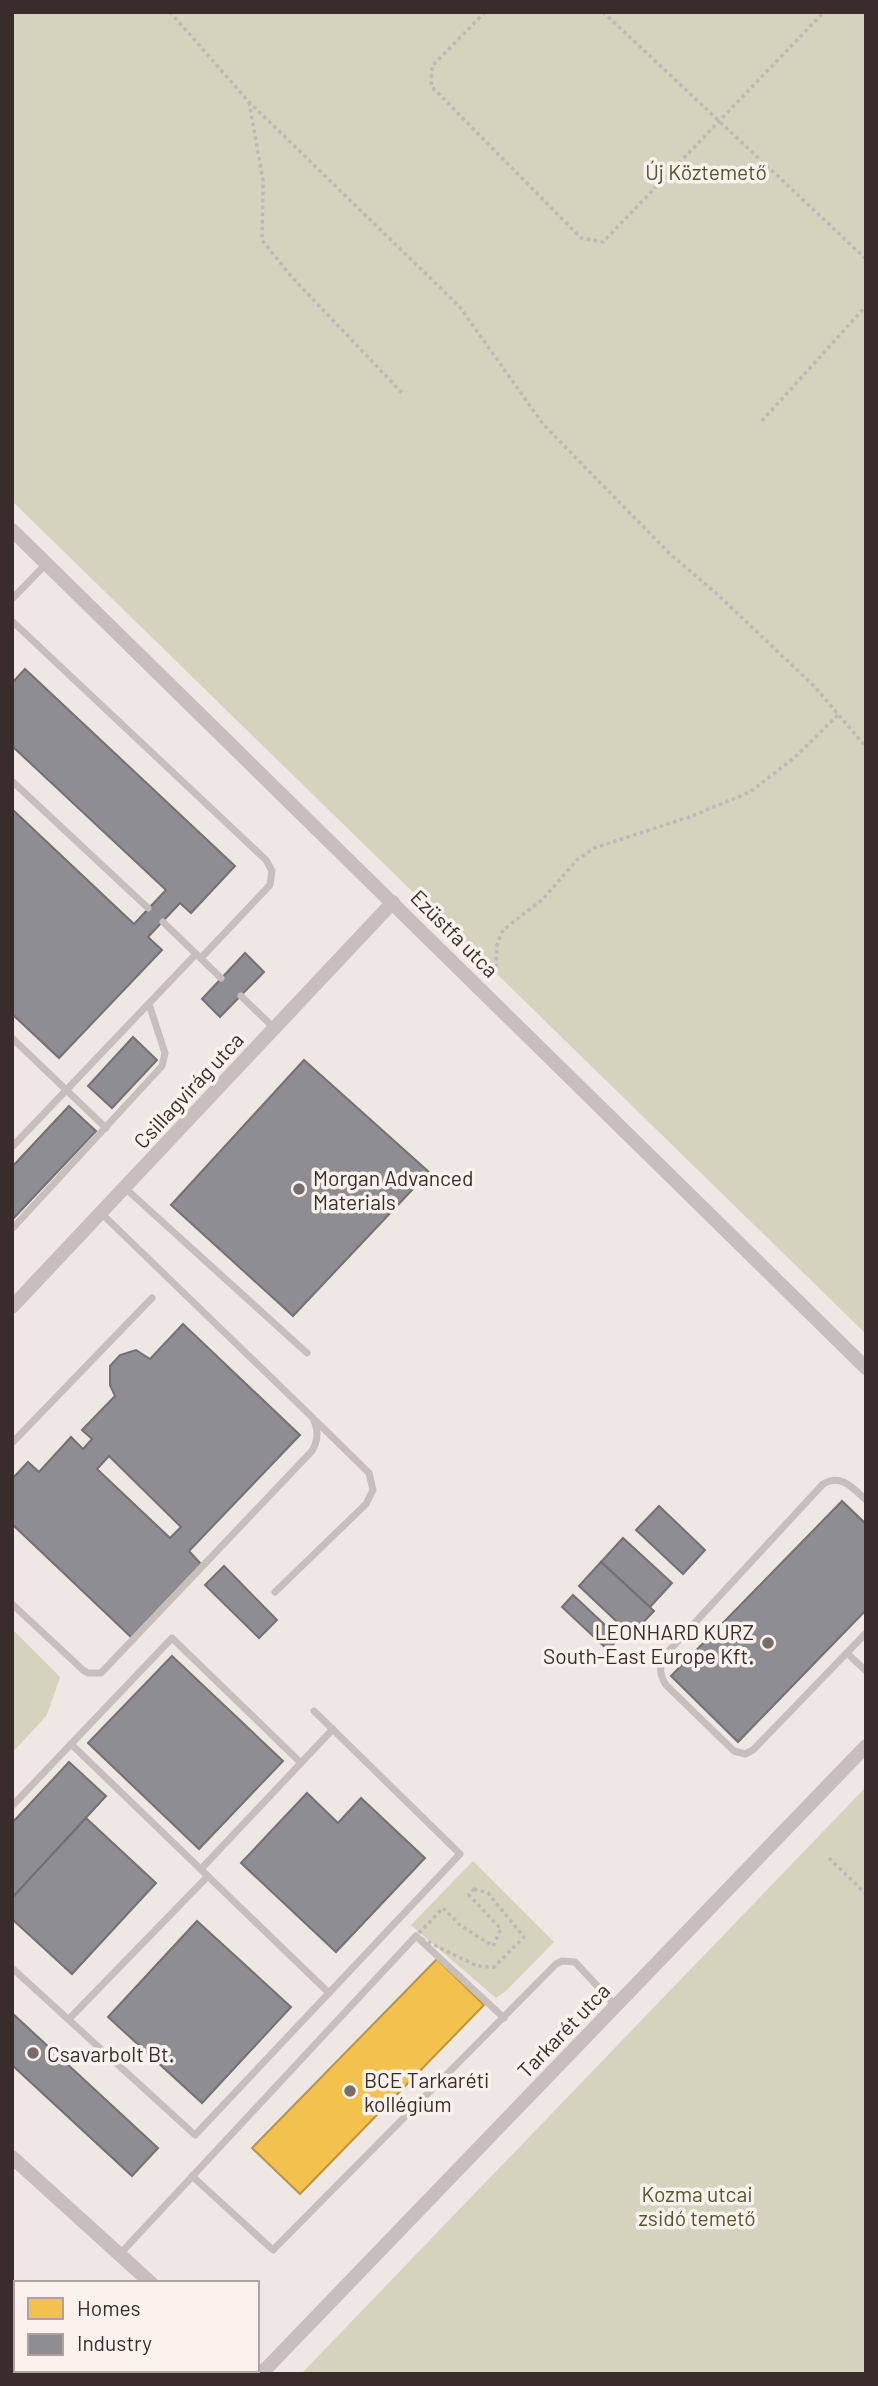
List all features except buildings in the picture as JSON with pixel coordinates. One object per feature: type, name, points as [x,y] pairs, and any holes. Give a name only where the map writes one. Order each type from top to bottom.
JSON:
[{"type":"street","name":"Ezüstfa utca","points":[[12,530],[866,1368]]},
{"type":"street","name":"Csillagvirág utca","points":[[12,1307],[393,902]]},
{"type":"street","name":"Tarkarét utca","points":[[261,2374],[866,1746]]},
{"type":"street","points":[[15,2164],[149,2281]]},
{"type":"lane","points":[[12,599],[47,563]]},
{"type":"lane","points":[[12,621],[266,860],[272,871],[270,885],[149,1004],[12,1147]]},
{"type":"lane","points":[[12,781],[148,908]]},
{"type":"lane","points":[[163,922],[221,978]]},
{"type":"lane","points":[[241,996],[275,1028]]},
{"type":"lane","points":[[12,1229],[162,1066],[165,1054],[149,1004]]},
{"type":"lane","points":[[12,1038],[106,1128]]},
{"type":"lane","points":[[125,1188],[307,1353]]},
{"type":"lane","points":[[101,1213],[369,1473],[373,1490],[366,1504],[275,1592]]},
{"type":"lane","points":[[12,1443],[152,1298]]},
{"type":"lane","points":[[12,1604],[83,1670],[88,1673],[102,1673],[312,1451],[318,1437],[313,1418]]},
{"type":"lane","points":[[866,1500],[847,1483],[834,1480],[823,1484],[665,1655],[660,1673],[666,1685],[734,1751],[745,1754],[753,1750],[866,1633]]},
{"type":"lane","points":[[12,1807],[172,1638],[301,1763]]},
{"type":"lane","points":[[847,1653],[866,1671]]},
{"type":"lane","points":[[12,1968],[195,2135],[460,1854],[314,1711]]},
{"type":"lane","points":[[201,1869],[332,1729]]},
{"type":"lane","points":[[71,1744],[329,1993]]},
{"type":"lane","points":[[69,2020],[208,1876]]},
{"type":"lane","points":[[120,2254],[416,1936],[504,2018]]},
{"type":"lane","points":[[192,2176],[273,2250],[556,1964],[562,1961],[575,1962],[615,2005]]},
{"type":"path","points":[[170,12],[248,102],[459,306],[543,424],[669,554],[718,595],[806,677],[866,747]]},
{"type":"path","points":[[485,12],[432,66],[431,86],[581,238],[603,242],[824,12]]},
{"type":"path","points":[[603,12],[866,259]]},
{"type":"path","points":[[248,102],[263,180],[262,240],[290,275],[403,394]]},
{"type":"path","points":[[762,421],[866,306]]},
{"type":"path","points":[[464,972],[494,968],[497,945],[503,930],[543,899],[577,860],[594,848],[692,816],[750,792],[794,758],[838,715]]},
{"type":"path","points":[[829,1858],[866,1894]]},
{"type":"path","points":[[474,1889],[488,1893],[524,1937],[494,1967],[477,1965],[416,1936],[443,1908],[461,1926],[493,1946],[501,1929],[469,1895],[474,1889]]},
{"type":"green space","name":"Új Köztemető","points":[[12,12],[866,12],[866,1334],[12,501]]},
{"type":"green space","points":[[12,1629],[60,1677],[47,1715],[12,1753]]},
{"type":"green space","name":"Kozma utcai zsidó temető","points":[[866,1787],[866,2374],[301,2374]]},
{"type":"green space","points":[[473,1861],[554,1942],[496,1998],[411,1925]]},
{"type":"place","name":"Morgan Advanced Materials","points":[[299,1189]]},
{"type":"place","name":"LEONHARD KURZ South-East Europe Kft.","points":[[768,1643]]},
{"type":"place","name":"Csavarbolt Bt.","points":[[33,2053]]},
{"type":"place","name":"BCE Tarkaréti kollégium","points":[[350,2091]]}]
